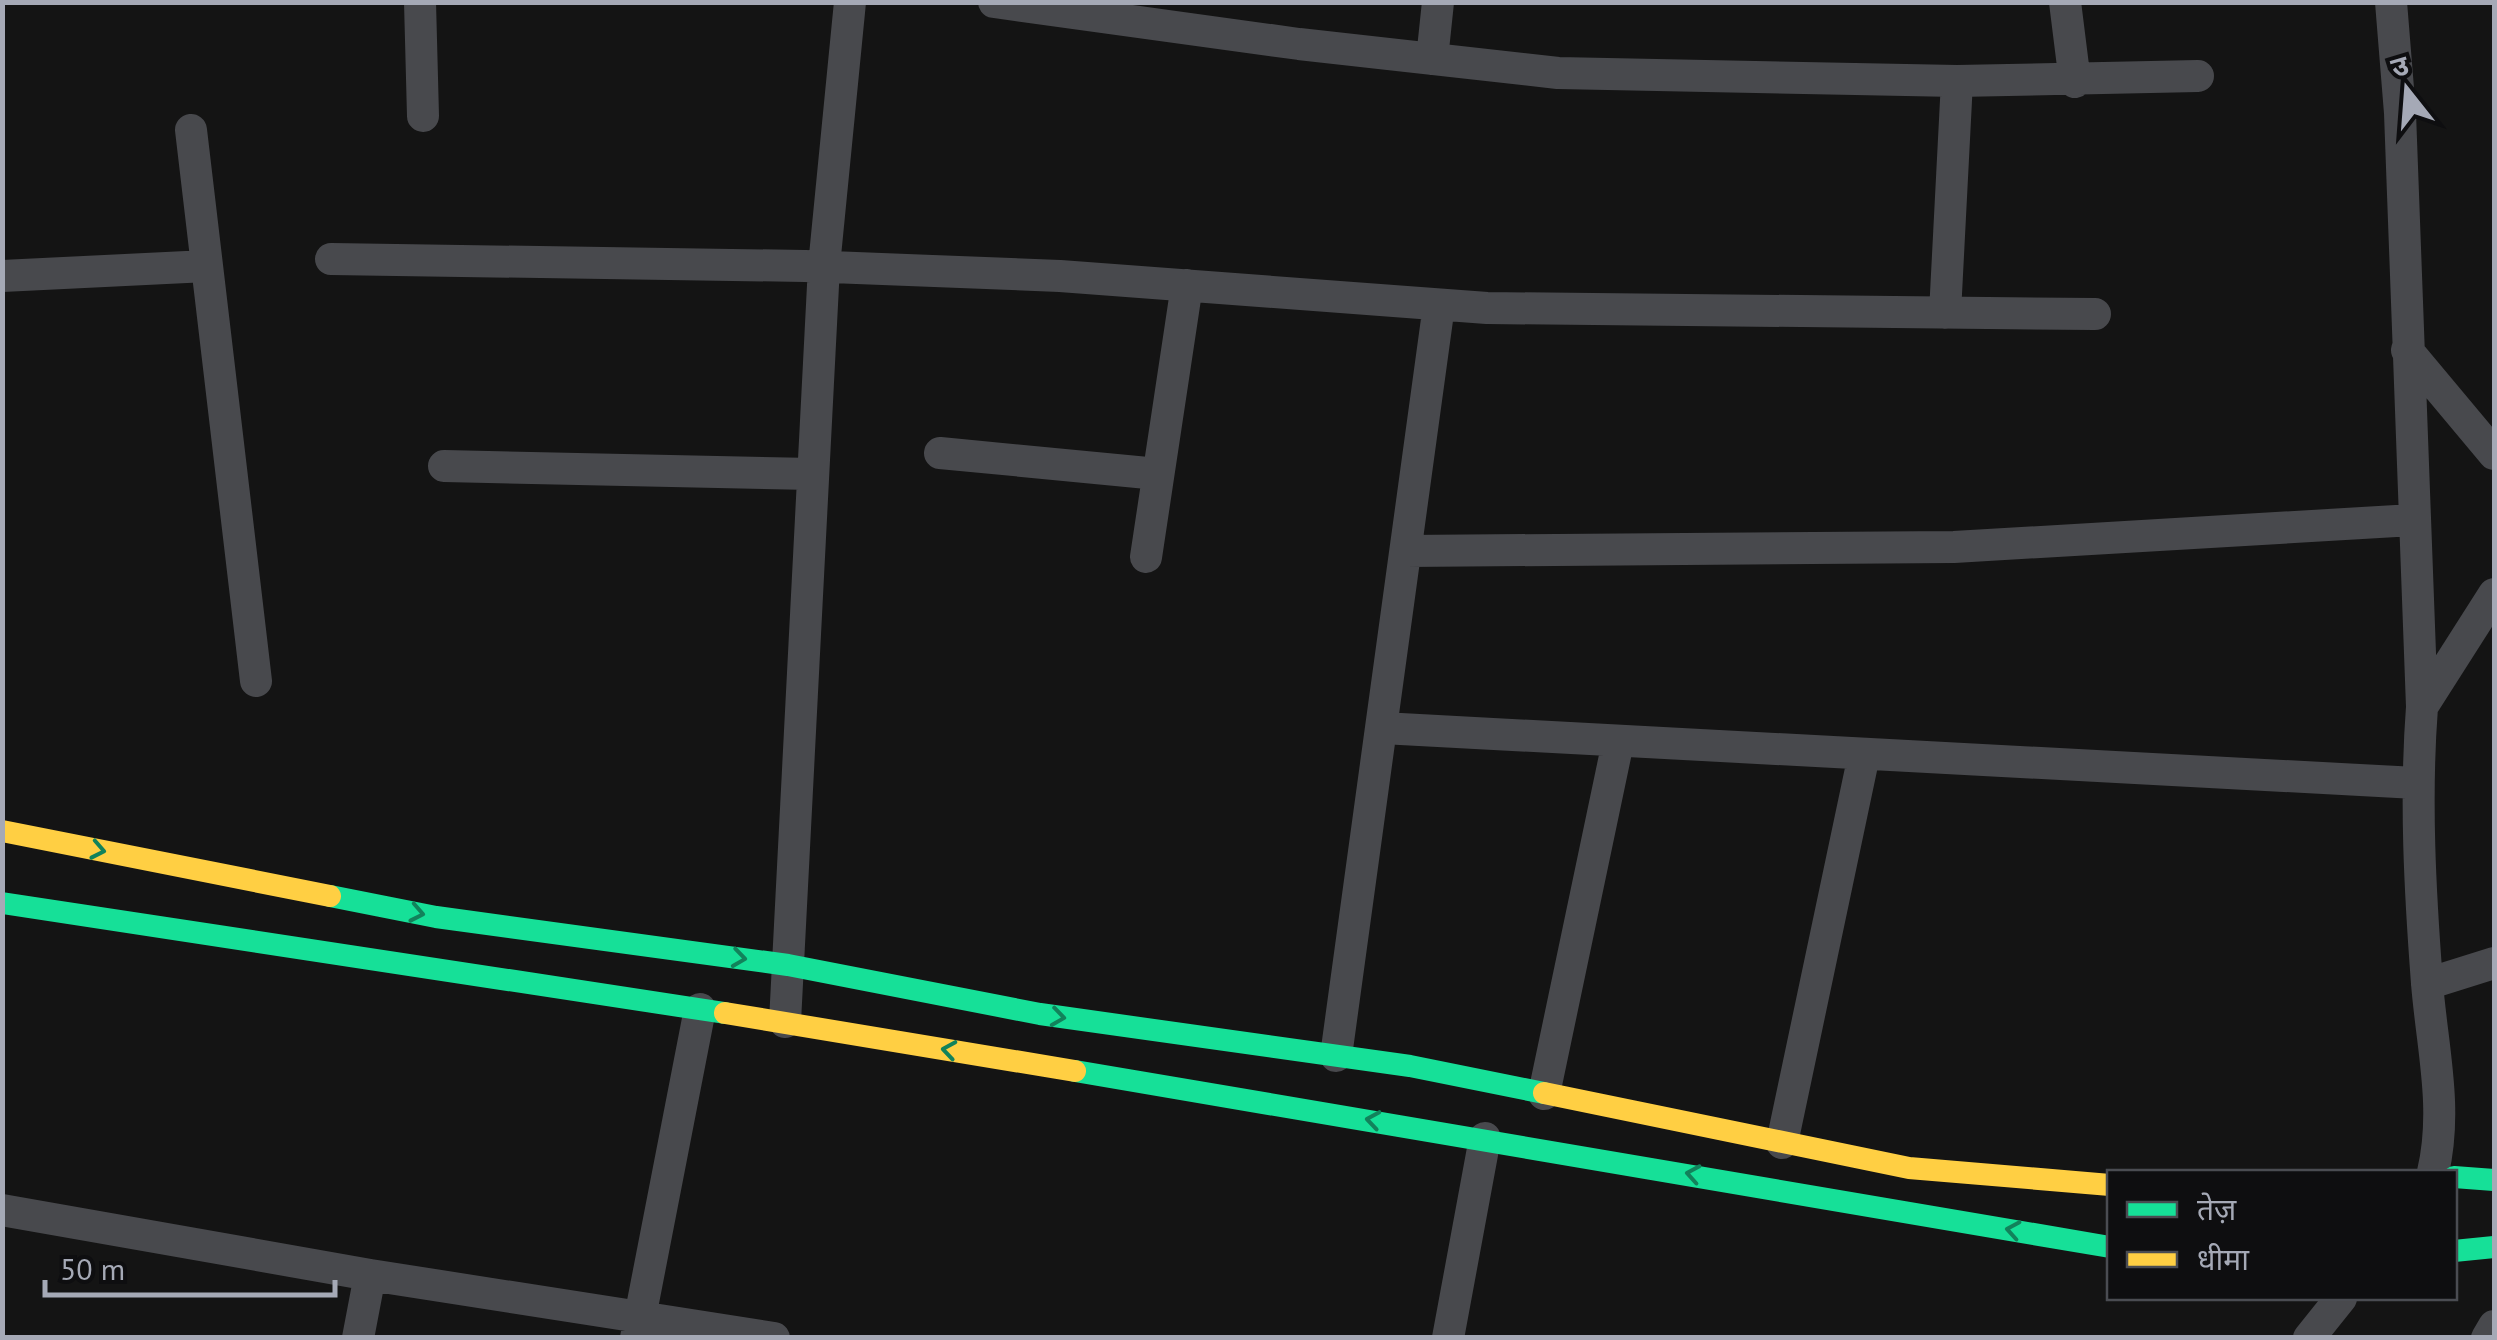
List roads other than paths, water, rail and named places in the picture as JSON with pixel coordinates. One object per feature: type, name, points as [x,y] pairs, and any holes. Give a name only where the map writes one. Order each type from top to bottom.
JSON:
[{"type":"street","points":[[420,2],[423,116]]},
{"type":"street","points":[[785,1022],[824,266],[850,2]]},
{"type":"street","points":[[994,2],[1558,73],[2075,82],[2198,76]]},
{"type":"street","points":[[1432,58],[1438,2]]},
{"type":"street","points":[[2065,2],[2075,82]]},
{"type":"street","points":[[2391,2],[2400,113],[2422,707],[2416,783],[2427,984],[2442,1135],[2433,1170]]},
{"type":"street","points":[[1945,313],[1958,81]]},
{"type":"street","points":[[191,130],[256,680]]},
{"type":"street","points":[[331,259],[824,266],[1187,286],[1439,305],[2096,314]]},
{"type":"street","points":[[2,276],[207,266]]},
{"type":"street","points":[[1146,557],[1187,286]]},
{"type":"street","points":[[1336,1056],[1439,305]]},
{"type":"street","points":[[2407,350],[2494,454]]},
{"type":"street","points":[[940,453],[1158,474]]},
{"type":"street","points":[[444,466],[813,474]]},
{"type":"street","points":[[1406,552],[1954,547],[2413,520]]},
{"type":"street","points":[[2422,707],[2494,594]]},
{"type":"street","points":[[1382,728],[2416,783]]},
{"type":"street","points":[[1544,1094],[1618,742]]},
{"type":"street","points":[[1782,1143],[1864,755]]},
{"type":"street","points":[[2,831],[436,917],[788,965],[1040,1014],[1336,1056],[1909,1168],[2107,1185]]},
{"type":"street","points":[[2,903],[785,1022],[2107,1245]]},
{"type":"street","points":[[2427,984],[2494,963]]},
{"type":"street","points":[[638,1326],[700,1009]]},
{"type":"street","points":[[1448,1338],[1485,1138]]},
{"type":"street","points":[[2457,1178],[2494,1180]]},
{"type":"street","points":[[2,1210],[638,1326],[774,1338]]},
{"type":"street","points":[[2457,1251],[2494,1247]]},
{"type":"street","points":[[358,1338],[370,1276]]},
{"type":"street","points":[[2309,1338],[2339,1300]]},
{"type":"street","points":[[2487,1338],[2494,1326]]}]
